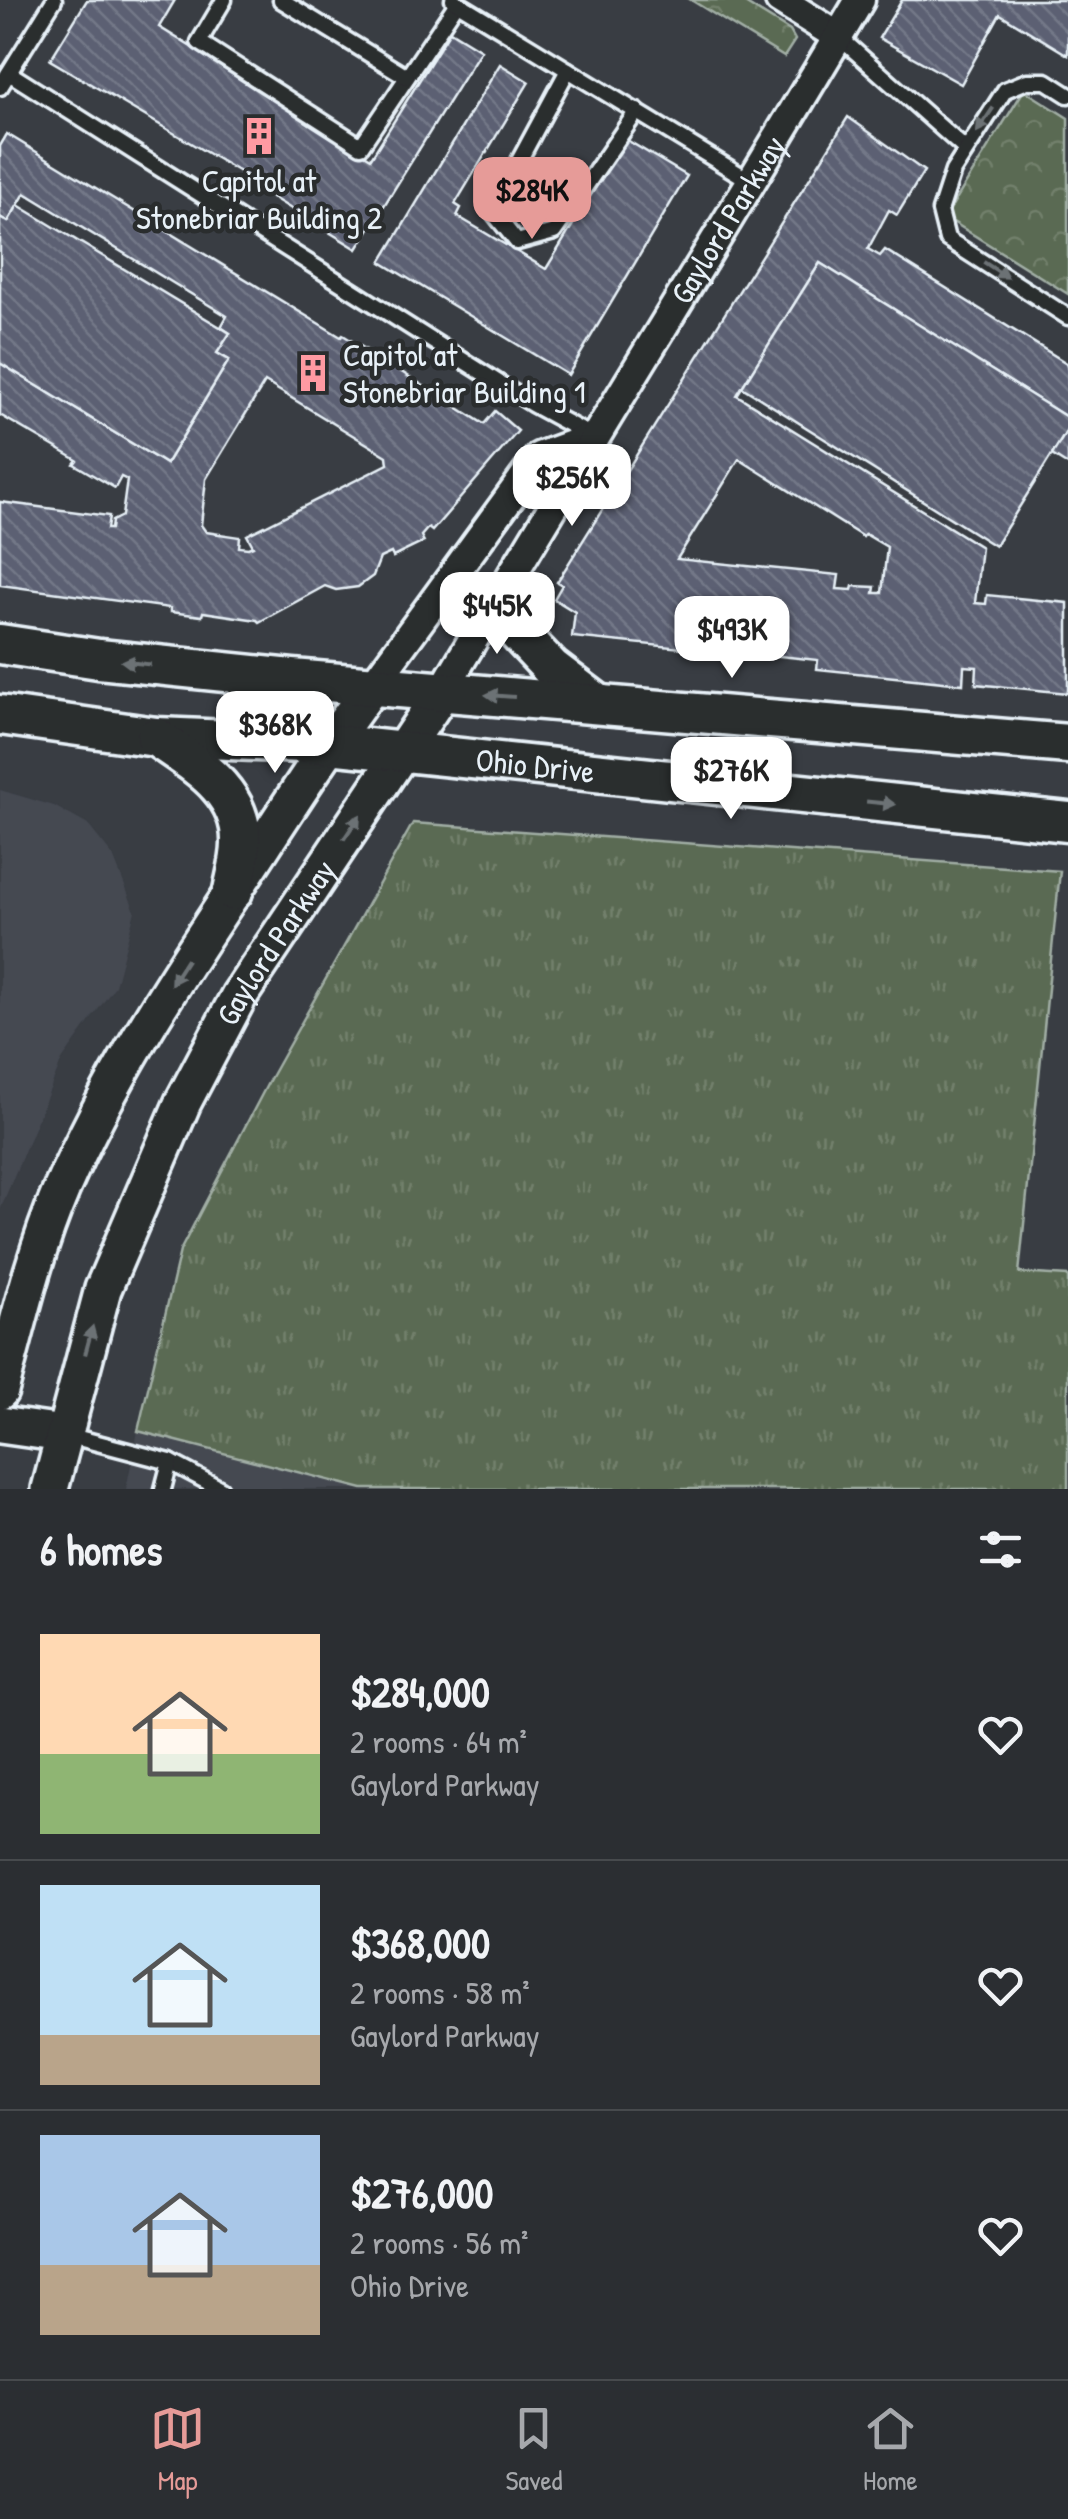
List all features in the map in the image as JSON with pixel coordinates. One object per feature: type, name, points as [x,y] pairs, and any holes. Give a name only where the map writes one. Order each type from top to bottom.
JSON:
[{"type":"main road","points":[[502,592],[519,634],[551,668],[597,703]]},
{"type":"main road","name":"Ohio Drive","points":[[0,644],[99,659],[372,686],[1068,744]]},
{"type":"main road","name":"Ohio Drive","points":[[0,716],[156,737],[328,744],[1068,822]]},
{"type":"main road","points":[[156,737],[212,776],[236,809],[242,843],[233,891]]},
{"type":"street","points":[[780,0],[838,37]]},
{"type":"street","name":"Gaylord Parkway","points":[[50,1489],[102,1290],[183,1102],[240,996],[442,692],[860,0]]},
{"type":"street","name":"Gaylord Parkway","points":[[0,1391],[34,1266],[62,1189],[118,1074],[174,980],[328,744],[539,458],[593,437]]},
{"type":"street","points":[[0,1425],[63,1434]]},
{"type":"lane","points":[[0,87],[54,0]]},
{"type":"lane","points":[[224,0],[199,42],[362,146],[455,2],[752,182]]},
{"type":"lane","points":[[281,0],[408,77]]},
{"type":"lane","points":[[838,37],[965,149]]},
{"type":"lane","points":[[568,70],[492,211],[517,242],[554,232],[636,111]]},
{"type":"lane","points":[[9,73],[532,404],[593,437]]},
{"type":"lane","points":[[1068,94],[1046,81],[1027,81],[1005,90],[953,171],[940,212],[947,239],[1068,317]]},
{"type":"lane","points":[[63,1434],[170,1462],[221,1489]]},
{"type":"lane","points":[[163,1489],[170,1462]]},
{"type":"shaded area","points":[[0,790],[54,806],[88,825],[113,856],[135,911],[115,986],[62,1060],[0,1210]]},
{"type":"shaded area","points":[[138,1431],[363,1489],[126,1489]]},
{"type":"green space","points":[[691,0],[740,0],[790,31],[795,40],[784,57]]},
{"type":"green space","points":[[1024,90],[1068,118],[1068,294],[945,217]]},
{"type":"green space","points":[[413,823],[1060,871],[1019,1273],[1068,1276],[1068,1489],[363,1489],[138,1431],[180,1251],[271,1077]]},
{"type":"building","name":"Capitol at Stonebriar Building 2","points":[[87,0],[175,0],[159,27],[371,158],[450,31],[481,50],[357,249],[252,185],[255,181],[50,60]]},
{"type":"building","points":[[902,0],[1068,0],[1068,55],[1000,14],[961,84],[879,38]]},
{"type":"building","points":[[500,64],[529,82],[455,204],[461,208],[457,216],[546,269],[625,139],[687,176],[568,375],[381,262]]},
{"type":"building","points":[[848,117],[924,171],[897,215],[889,210],[868,249],[880,256],[885,250],[1068,364],[1068,418],[820,263],[737,395],[981,547],[975,603],[986,604],[987,595],[1068,603],[1068,693],[976,684],[977,667],[964,666],[963,684],[817,669],[818,660],[711,649],[714,625],[693,623],[691,649],[572,637],[575,612],[554,599],[562,585],[557,582]],"holes":[[[739,459],[863,537],[865,534],[887,547],[882,593],[874,593],[875,587],[837,589],[839,575],[677,559]]]},
{"type":"building","name":"Capitol at Stonebriar Building 1","points":[[7,134],[484,424],[495,411],[518,431],[432,531],[428,528],[421,536],[424,542],[393,557],[391,553],[380,558],[373,576],[358,587],[336,590],[325,586],[259,622],[0,585],[0,502],[109,516],[107,529],[111,529],[112,521],[122,516],[127,480],[121,477],[115,488],[74,464],[77,460],[0,415],[0,363],[166,464],[229,360],[217,353],[230,333],[221,327],[227,316],[25,193],[8,222],[0,217],[0,146]],"holes":[[[265,382],[387,456],[388,464],[247,535],[253,546],[248,548],[239,547],[240,537],[206,532],[201,525],[206,479]]]},
{"type":"building","points":[[18,205],[230,333],[217,353],[229,360],[166,464],[0,363],[0,217],[8,222]]},
{"type":"building","points":[[820,263],[1068,418],[1068,429],[995,546],[742,387]]},
{"type":"building","points":[[1068,429],[1068,465],[1052,455]]},
{"type":"place","name":"Capitol at Stonebriar Building 2","points":[[259,136]]},
{"type":"place","name":"Capitol at Stonebriar Building 1","points":[[313,373]]}]
